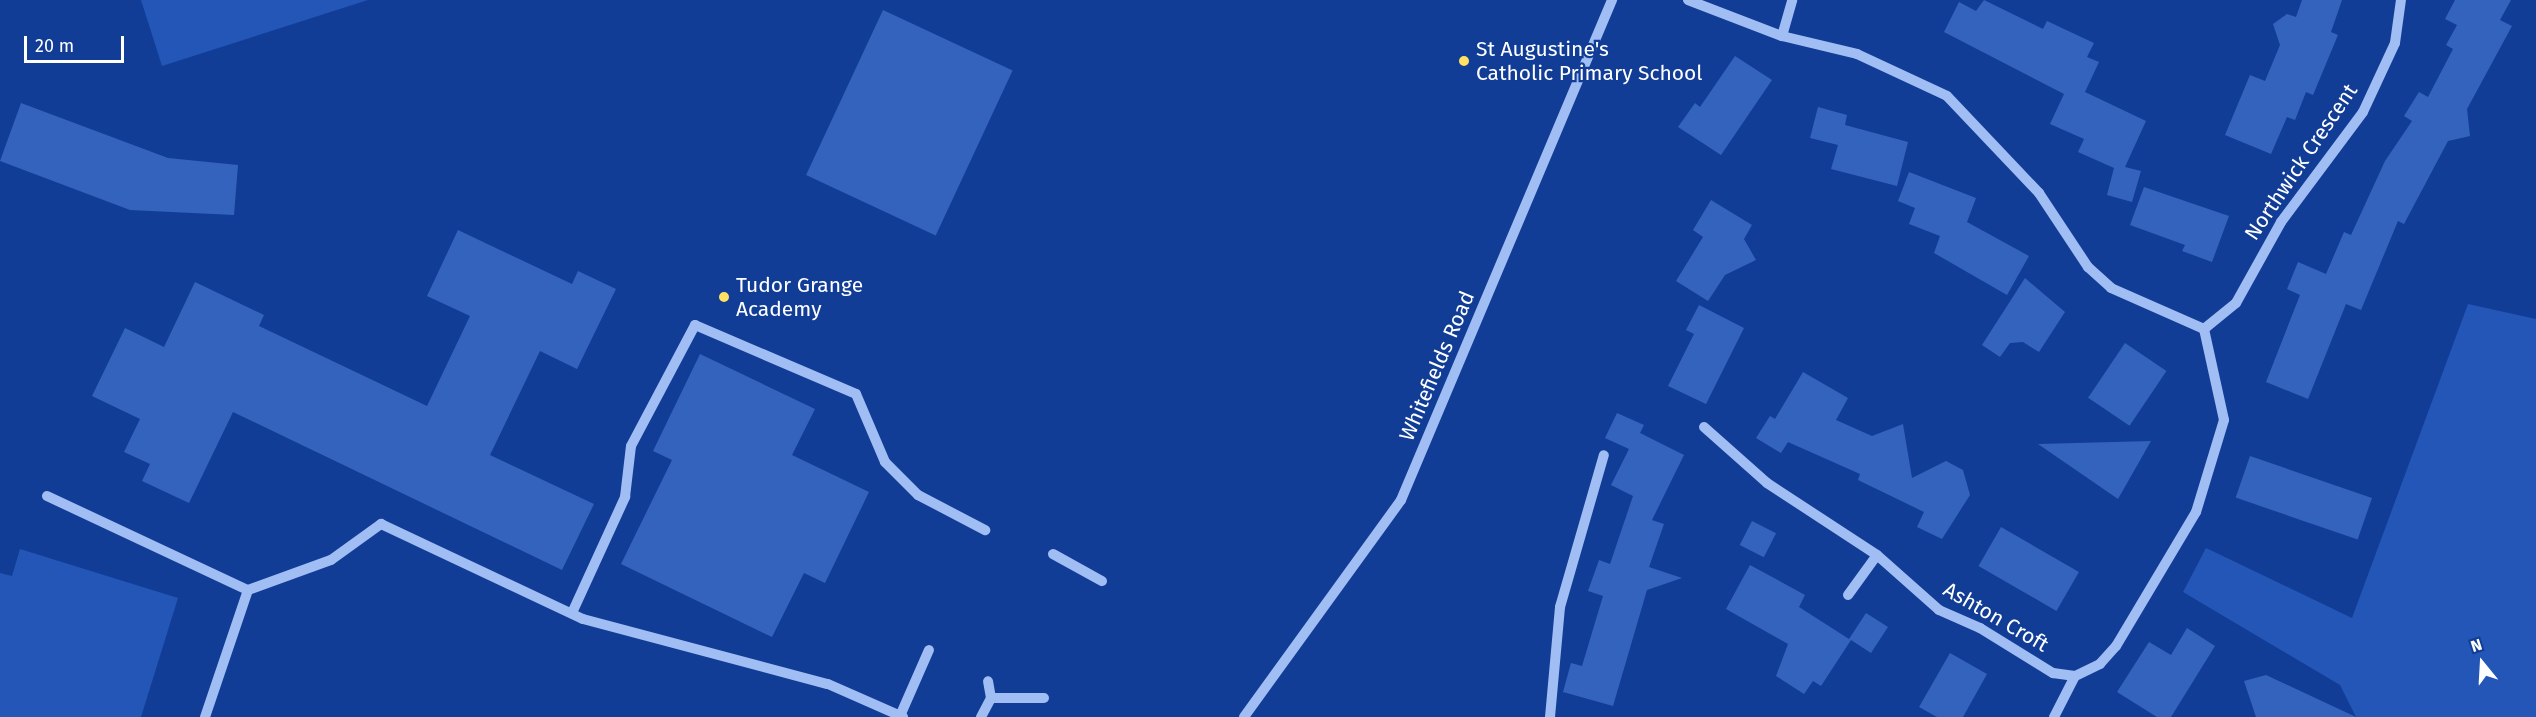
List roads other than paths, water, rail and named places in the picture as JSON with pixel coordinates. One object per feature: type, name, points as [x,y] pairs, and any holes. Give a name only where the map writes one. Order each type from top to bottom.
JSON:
[{"type":"street","name":"Whitefields Road","points":[[1244,717],[1401,500],[1612,0]]},
{"type":"street","points":[[1688,0],[1782,36],[1857,54],[1947,96],[2039,193],[2088,267],[2112,288],[2204,329],[2224,420],[2196,512],[2116,646],[2100,664],[2075,676],[2054,717]]},
{"type":"street","points":[[1782,36],[1792,0]]},
{"type":"street","name":"Northwick Crescent","points":[[2204,329],[2236,303],[2280,222],[2363,112],[2395,43],[2401,0]]},
{"type":"street","points":[[572,613],[625,497],[631,446],[695,325],[856,394],[885,462],[918,495],[985,530]]},
{"type":"street","name":"Ashton Croft","points":[[1704,427],[1767,483],[1877,555],[1939,610],[1980,628],[2052,673],[2075,676]]},
{"type":"street","points":[[1550,717],[1560,608],[1604,455]]},
{"type":"street","points":[[46,496],[248,590],[330,560],[381,524],[572,613],[828,684],[902,716],[928,650]]},
{"type":"street","points":[[1053,554],[1102,581]]},
{"type":"street","points":[[1848,595],[1877,555]]},
{"type":"street","points":[[205,717],[248,590]]},
{"type":"street","points":[[981,717],[991,698],[988,681]]},
{"type":"street","points":[[991,698],[1044,698]]},
{"type":"place","name":"St Augustine's Catholic Primary School","points":[[1464,61]]},
{"type":"place","name":"Tudor Grange Academy","points":[[724,297]]}]
